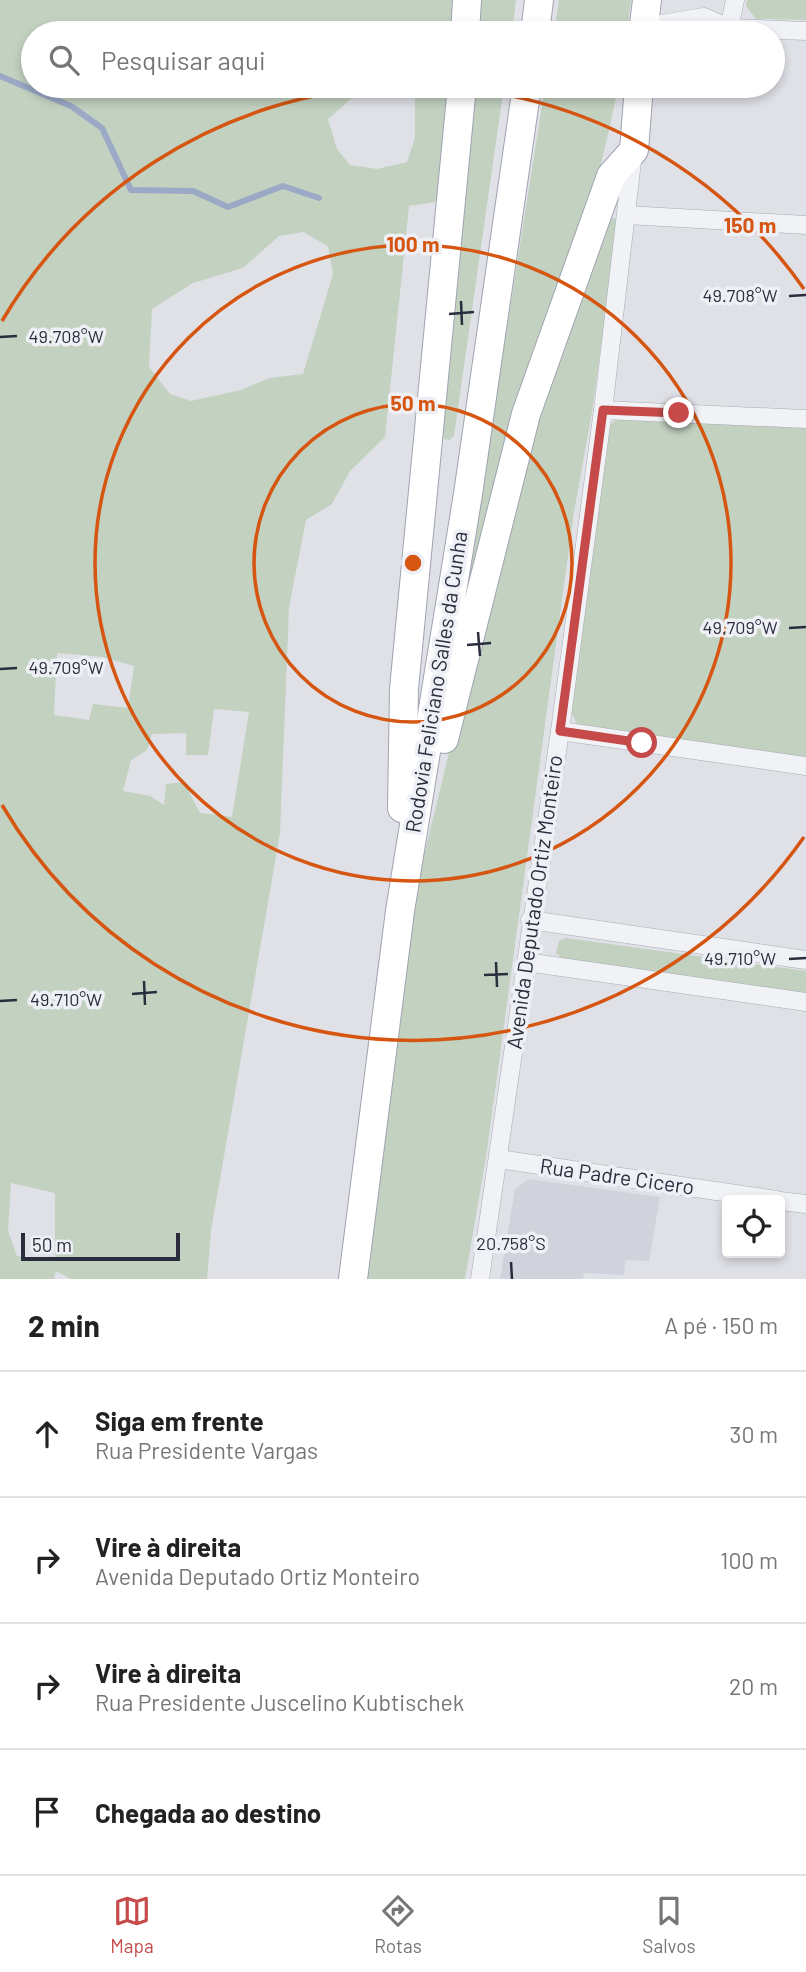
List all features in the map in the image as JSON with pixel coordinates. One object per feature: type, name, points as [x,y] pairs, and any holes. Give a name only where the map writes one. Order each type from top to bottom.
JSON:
[{"type":"main road","points":[[466,21],[467,0]]},
{"type":"main road","points":[[536,21],[539,0]]},
{"type":"main road","points":[[400,911],[404,689],[460,98]]},
{"type":"main road","name":"Rodovia Feliciano Salles da Cunha","points":[[353,1279],[400,911],[470,480],[525,98]]},
{"type":"main road","points":[[400,911],[526,414],[611,176],[634,150],[638,98]]},
{"type":"street","points":[[730,21],[735,0]]},
{"type":"street","points":[[645,20],[704,17],[713,21]]},
{"type":"street","points":[[785,30],[806,31]]},
{"type":"street","name":"Avenida Deputado Ortiz Monteiro","points":[[480,1279],[499,1159],[530,920],[560,731],[634,150]]},
{"type":"street","points":[[626,215],[806,225]]},
{"type":"street","points":[[603,410],[806,419]]},
{"type":"street","points":[[560,731],[806,766]]},
{"type":"street","points":[[530,920],[806,960]]},
{"type":"street","points":[[526,962],[806,1002]]},
{"type":"street","name":"Rua Padre Cicero","points":[[499,1159],[745,1195]]},
{"type":"street","name":"Rua Padre Cicero","points":[[785,1201],[806,1205]]},
{"type":"shaded area","points":[[529,1179],[660,1197],[649,1261],[625,1260],[624,1275],[584,1273],[583,1279],[500,1279],[515,1189]]},
{"type":"green space","points":[[0,0],[458,0],[456,21],[21,21],[21,98],[352,98],[328,119],[337,149],[350,165],[377,169],[407,162],[415,138],[415,98],[450,98],[441,201],[409,206],[385,437],[350,471],[332,504],[306,520],[289,607],[280,833],[211,1231],[207,1279],[71,1279],[56,1271],[54,1279],[0,1279]],"holes":[[[303,232],[328,246],[333,274],[303,374],[269,378],[241,390],[191,401],[170,394],[149,367],[152,309],[193,283],[243,268],[279,236]],[[57,653],[103,657],[134,666],[128,708],[93,704],[89,720],[54,715]],[[214,709],[249,712],[232,817],[200,813],[184,782],[166,784],[164,805],[150,796],[123,791],[131,760],[147,750],[152,734],[186,733],[186,755],[208,755]],[[11,1183],[55,1193],[55,1261],[17,1256],[8,1231]]]},
{"type":"green space","points":[[475,0],[516,0],[513,21],[474,21]]},
{"type":"green space","points":[[559,0],[631,0],[628,21],[556,21]]},
{"type":"green space","points":[[747,0],[806,0],[806,20],[756,19],[746,6]]},
{"type":"green space","points":[[468,98],[502,98],[454,436],[449,440],[444,439],[442,429]]},
{"type":"green space","points":[[543,98],[615,98],[604,151],[568,279],[483,531],[465,595]]},
{"type":"green space","points":[[607,218],[615,218],[617,228],[592,412],[574,512],[486,1157],[465,1279],[365,1279],[412,905],[512,494]]},
{"type":"green space","points":[[617,419],[806,428],[806,758],[578,726],[570,710],[607,428]]},
{"type":"green space","points":[[566,938],[806,971],[806,996],[565,961],[556,953],[559,941]]},
{"type":"waterway","points":[[0,76],[21,85]]},
{"type":"waterway","points":[[52,98],[71,106],[102,128],[131,190],[193,191],[228,207],[283,186],[319,198]]},
{"type":"route","points":[[642,743],[560,731],[603,410],[679,413]]}]
